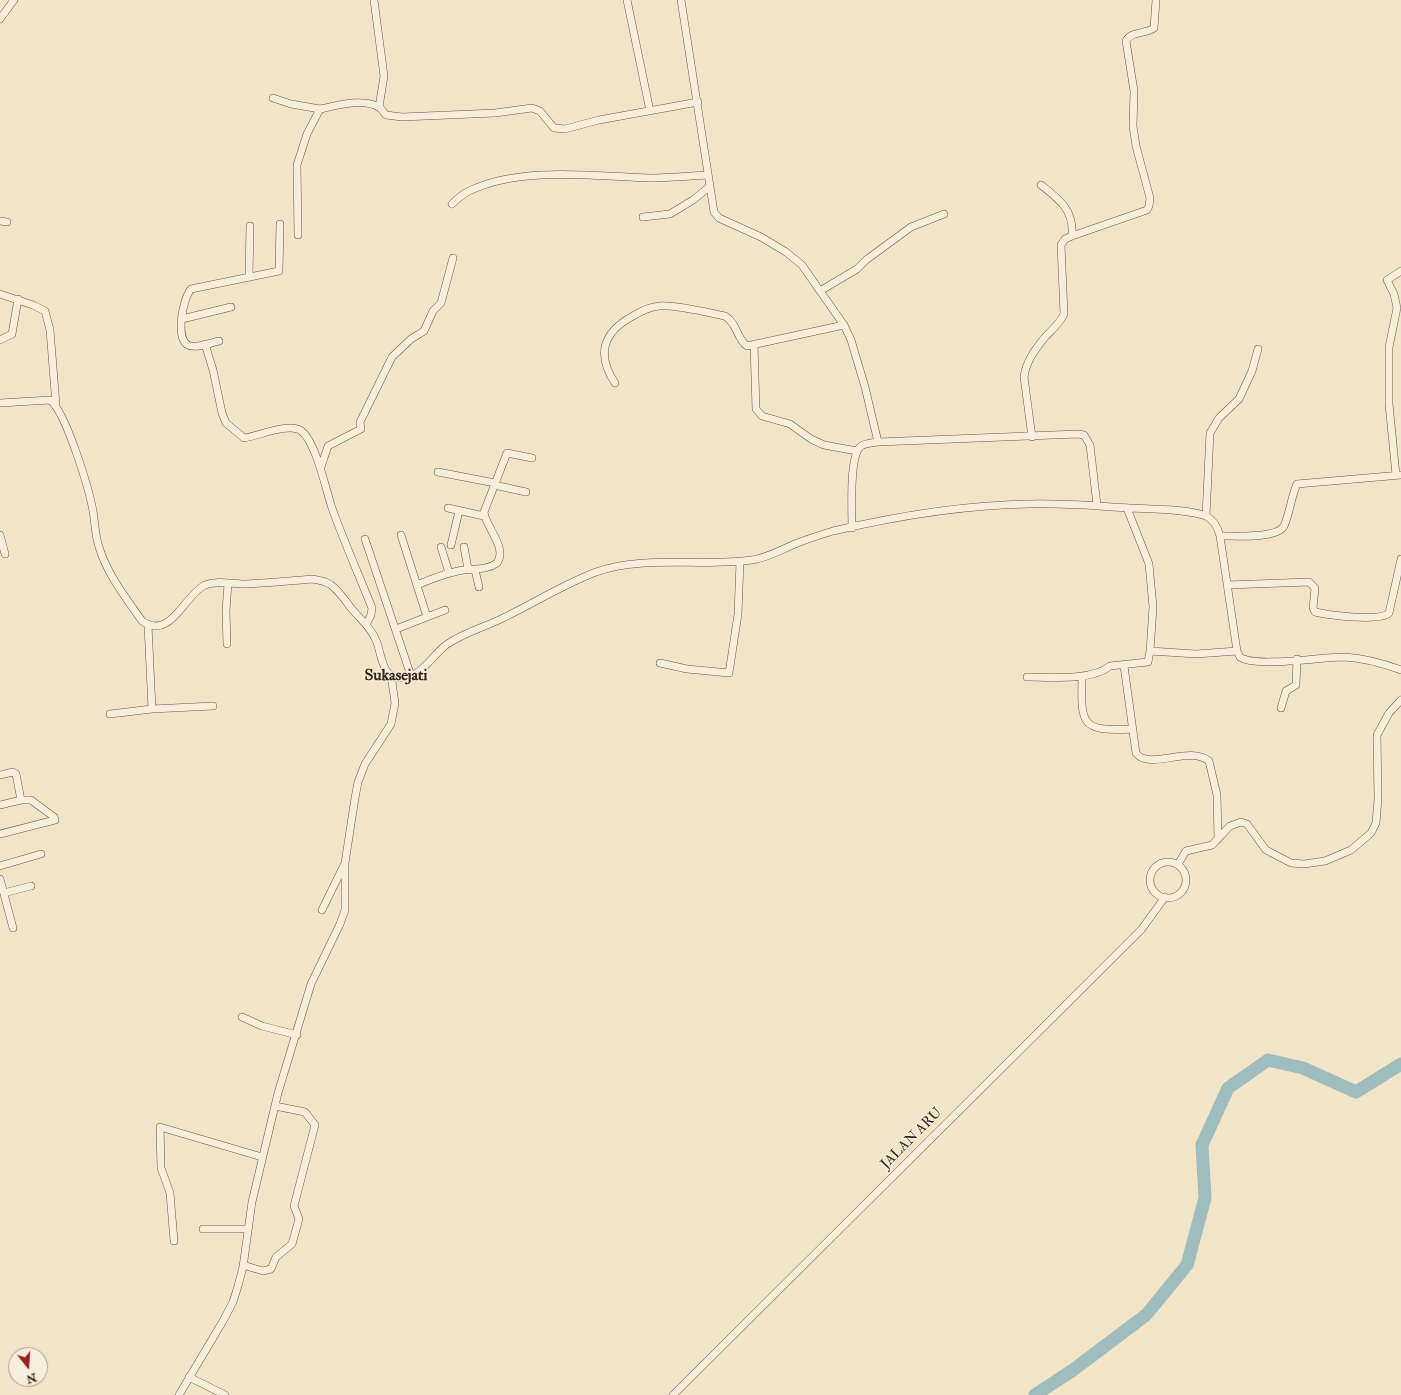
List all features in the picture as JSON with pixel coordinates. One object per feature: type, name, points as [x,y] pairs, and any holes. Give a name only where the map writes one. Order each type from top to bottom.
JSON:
[{"type":"street","points":[[0,19],[14,0]]},
{"type":"street","points":[[374,0],[384,76],[379,107]]},
{"type":"street","points":[[627,0],[650,111]]},
{"type":"street","points":[[681,0],[698,102],[707,175],[716,215],[786,252],[802,266],[820,291],[844,325],[858,360],[878,442]]},
{"type":"street","points":[[1032,437],[1024,388],[1025,368],[1032,355],[1062,318],[1064,289],[1061,245],[1063,241],[1072,236],[1147,210],[1150,206],[1150,198],[1136,146],[1133,126],[1134,91],[1126,41],[1132,34],[1154,28],[1156,0]]},
{"type":"street","points":[[273,98],[291,104],[320,109],[355,102],[366,103],[379,107],[386,115],[402,117],[495,112],[532,108],[540,111],[554,128],[565,129],[599,120],[698,102]]},
{"type":"street","points":[[298,235],[297,165],[306,134],[320,109]]},
{"type":"street","points":[[452,204],[467,191],[483,185],[500,180],[548,174],[651,178],[707,175]]},
{"type":"street","points":[[1041,185],[1060,200],[1068,212],[1073,222],[1072,236]]},
{"type":"street","points":[[643,217],[670,214],[693,200],[709,187]]},
{"type":"street","points":[[820,291],[857,270],[866,260],[911,227],[944,214]]},
{"type":"street","points":[[219,341],[188,346],[183,341],[181,334],[182,309],[191,289],[279,271],[280,224]]},
{"type":"street","points":[[249,277],[250,226]]},
{"type":"street","points":[[320,467],[328,446],[361,429],[360,422],[392,357],[411,339],[424,331],[433,311],[442,300],[453,258]]},
{"type":"street","points":[[1220,536],[1269,535],[1277,532],[1283,527],[1297,484],[1398,475],[1390,404],[1389,347],[1397,308],[1394,294],[1387,280],[1401,271]]},
{"type":"street","points":[[0,294],[18,299],[45,311],[48,320],[56,405],[72,442],[87,488],[99,547],[104,560],[127,599],[142,621],[148,625],[156,626],[169,621],[203,586],[215,583],[312,579],[323,581],[329,583],[336,589],[366,623],[375,639],[386,670],[391,675],[401,678],[411,676],[446,646],[460,637],[502,619],[563,586],[597,572],[628,564],[740,562],[756,560],[810,538],[934,512],[982,506],[1030,504],[1097,505],[1163,510],[1206,516],[1213,521],[1220,536],[1237,651],[1243,660],[1254,662],[1344,658],[1374,660],[1401,670]]},
{"type":"street","points":[[0,340],[12,334],[18,299]]},
{"type":"street","points":[[615,383],[606,367],[606,341],[616,328],[625,320],[650,307],[666,306],[725,316],[733,322],[744,344],[747,346],[844,325]]},
{"type":"street","points":[[182,319],[232,307]]},
{"type":"street","points":[[205,344],[213,370],[222,413],[226,423],[244,438],[286,428],[299,429],[306,434],[320,467],[332,508],[372,608],[371,615],[366,623]]},
{"type":"street","points":[[754,344],[756,409],[758,413],[762,416],[790,424],[811,439],[824,445],[857,451]]},
{"type":"street","points":[[1206,516],[1210,433],[1219,418],[1239,399],[1252,371],[1258,349]]},
{"type":"street","points":[[0,403],[50,400],[56,405]]},
{"type":"street","points":[[852,528],[851,486],[857,451],[862,445],[878,442],[1078,434],[1084,435],[1090,445],[1097,505]]},
{"type":"street","points":[[417,585],[449,573],[494,565],[500,556],[494,532],[484,516],[484,512],[507,453],[532,458]]},
{"type":"street","points":[[438,472],[526,492]]},
{"type":"street","points":[[448,508],[484,516]]},
{"type":"street","points":[[1027,677],[1082,676],[1106,670],[1110,666],[1124,666],[1150,661],[1153,607],[1149,564],[1127,508]]},
{"type":"street","points":[[451,545],[459,510]]},
{"type":"street","points":[[401,535],[428,617]]},
{"type":"street","points":[[0,536],[5,554]]},
{"type":"street","points":[[365,539],[411,676]]},
{"type":"street","points":[[441,547],[449,573]]},
{"type":"street","points":[[464,547],[471,570],[479,587]]},
{"type":"street","points":[[1228,585],[1309,582],[1315,588],[1313,608],[1315,612],[1367,618],[1382,617],[1389,613],[1401,559]]},
{"type":"street","points":[[660,663],[687,669],[729,673],[738,614],[740,562]]},
{"type":"street","points":[[227,644],[226,611],[228,583]]},
{"type":"street","points":[[396,629],[445,610]]},
{"type":"street","points":[[148,625],[152,709]]},
{"type":"street","points":[[1150,651],[1196,654],[1237,651]]},
{"type":"street","points":[[1281,708],[1286,691],[1296,685],[1296,659]]},
{"type":"street","points":[[1124,666],[1136,753],[1142,758],[1160,760],[1192,755],[1204,757],[1209,761],[1217,795],[1218,839]]},
{"type":"street","points":[[179,1395],[233,1302],[243,1265],[247,1230],[262,1157],[278,1092],[312,984],[345,910],[345,862],[358,782],[365,764],[391,724],[394,714],[395,697],[391,675]]},
{"type":"street","points":[[1082,676],[1081,707],[1090,725],[1097,729],[1107,730],[1132,729]]},
{"type":"street","points":[[1178,864],[1186,851],[1212,845],[1230,826],[1241,822],[1247,824],[1266,850],[1291,863],[1304,864],[1337,857],[1362,842],[1371,833],[1378,815],[1377,735],[1389,713],[1401,700]]},
{"type":"street","points":[[110,714],[152,709],[213,706]]},
{"type":"street","points":[[0,775],[13,772],[16,774],[22,800]]},
{"type":"street","points":[[0,806],[22,800],[31,800],[54,817],[55,820],[0,834]]},
{"type":"street","points":[[0,866],[42,854]]},
{"type":"street","points":[[322,910],[345,862]]},
{"type":"street","points":[[1166,862],[1178,864],[1185,872],[1186,883],[1180,893],[1176,896],[1164,897],[1153,890],[1150,884],[1151,872],[1155,867],[1166,862]]},
{"type":"street","points":[[0,879],[13,928]]},
{"type":"street","points":[[4,893],[31,886]]},
{"type":"street","name":"JALAN ARU","points":[[673,1395],[1140,930],[1164,897]]},
{"type":"street","points":[[242,1017],[262,1026],[297,1035]]},
{"type":"street","points":[[243,1265],[263,1271],[271,1269],[276,1257],[292,1244],[299,1219],[294,1206],[315,1125],[305,1112],[275,1106]]},
{"type":"street","points":[[174,1241],[170,1193],[161,1168],[160,1127],[262,1157]]},
{"type":"street","points":[[203,1230],[247,1230]]},
{"type":"street","points":[[189,1377],[225,1395]]},
{"type":"waterway","points":[[1035,1395],[1073,1370],[1146,1315],[1187,1265],[1205,1198],[1202,1145],[1228,1088],[1268,1060],[1303,1068],[1356,1092],[1401,1064]]},
{"type":"district","name":"Sukasejati","points":[[396,677]]}]
